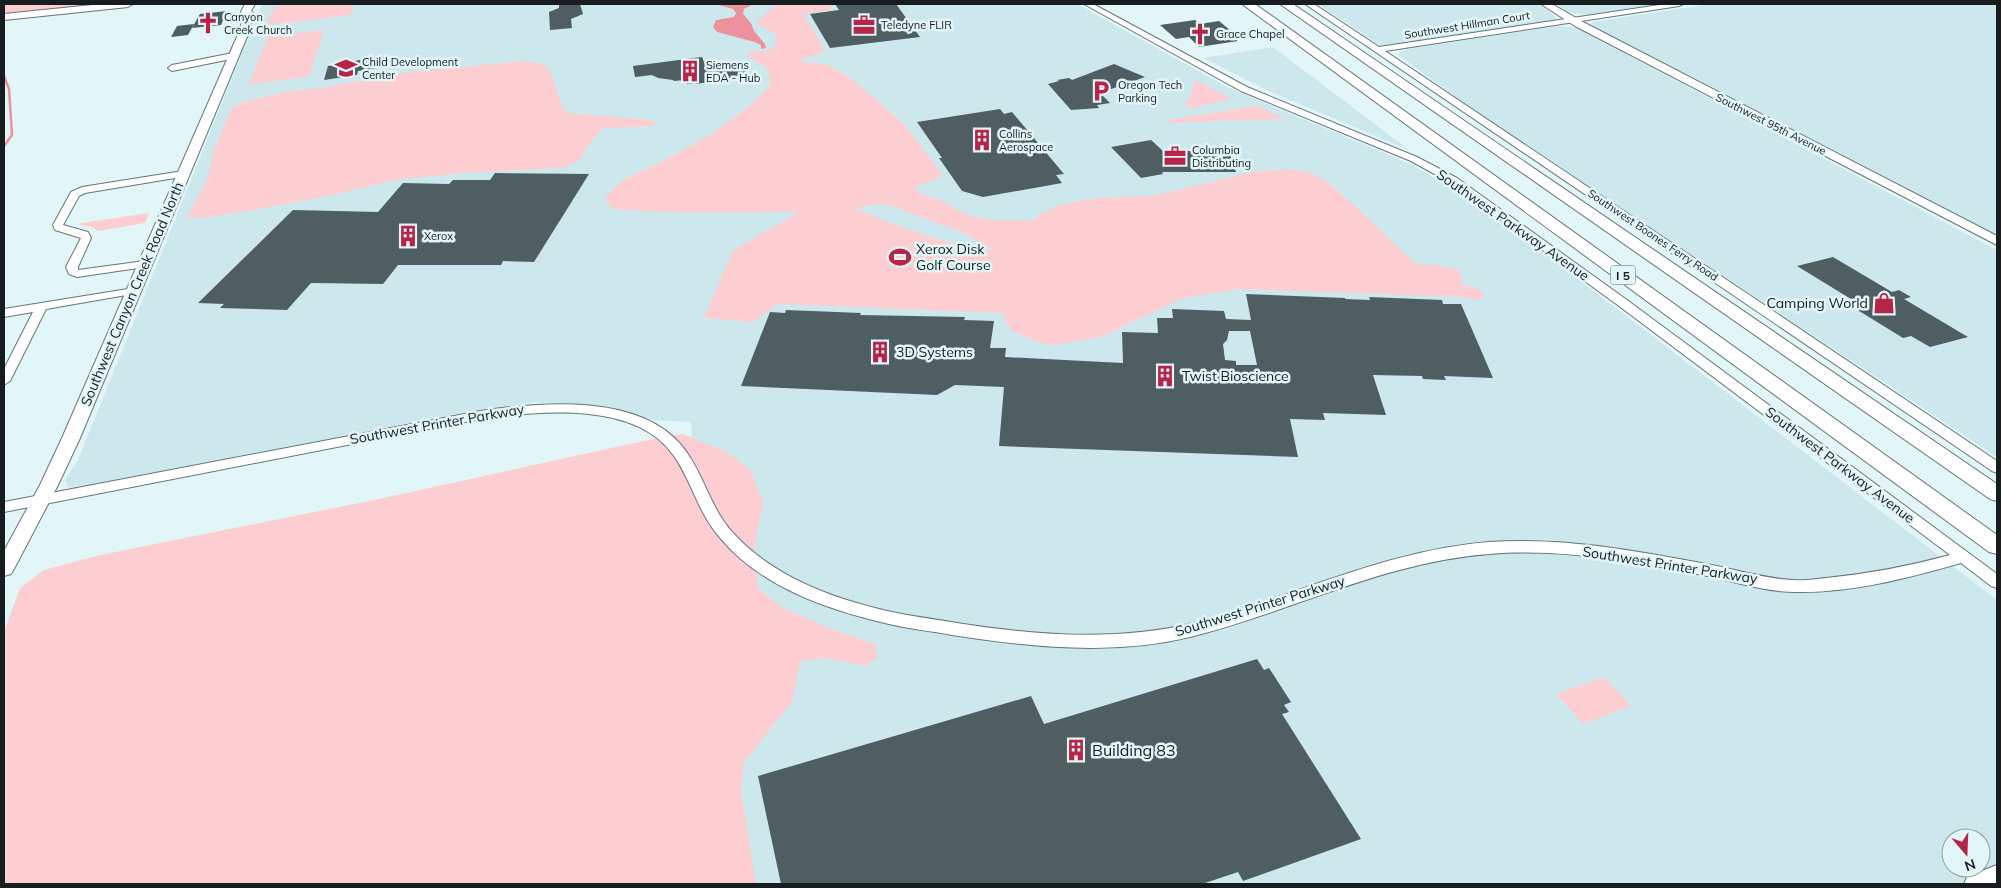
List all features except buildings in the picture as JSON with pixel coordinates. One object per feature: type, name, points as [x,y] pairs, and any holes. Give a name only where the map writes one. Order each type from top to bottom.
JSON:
[{"type":"highway","name":"I 5","points":[[1248,4],[1997,546]]},
{"type":"highway","name":"I 5","points":[[1286,4],[1997,494]]},
{"type":"main road","points":[[4,17],[128,4]]},
{"type":"main road","name":"Southwest Canyon Creek Road North","points":[[4,570],[42,500],[71,438],[233,56],[249,9],[257,10],[260,4]]},
{"type":"main road","name":"Southwest 95th Avenue","points":[[1546,4],[1571,20],[1997,242]]},
{"type":"street","name":"Southwest Parkway Avenue","points":[[1088,4],[1235,85],[1414,159],[1453,180],[1608,292],[1997,582]]},
{"type":"street","name":"Southwest Boones Ferry Road","points":[[1309,4],[1997,468]]},
{"type":"street","name":"Southwest Hillman Court","points":[[1377,50],[1679,4]]},
{"type":"street","points":[[172,68],[233,56]]},
{"type":"street","points":[[144,264],[77,274],[72,272],[72,267],[86,238],[84,234],[59,228],[58,224],[75,194],[82,190],[183,174]]},
{"type":"street","points":[[4,313],[134,291]]},
{"type":"street","points":[[4,381],[41,307]]},
{"type":"street","name":"Southwest Printer Parkway","points":[[4,507],[512,409],[546,407],[589,411],[629,419],[648,427],[666,438],[680,453],[708,511],[721,530],[746,556],[788,584],[812,594],[884,617],[994,634],[1083,640],[1137,639],[1186,631],[1414,559],[1470,550],[1552,548],[1598,552],[1657,560],[1792,586],[1852,582],[1912,571],[1963,557]]},
{"type":"street","points":[[1974,884],[1997,874]]},
{"type":"shaded area","points":[[4,4],[114,4],[4,15]]},
{"type":"shaded area","name":"Xerox","points":[[262,4],[1077,4],[1227,87],[1415,166],[1452,189],[1544,253],[1997,600],[1997,884],[721,884],[691,422],[629,419],[601,406],[535,402],[477,410],[79,489],[68,487],[65,480],[78,460]]},
{"type":"shaded area","points":[[282,4],[354,4],[351,14],[345,16],[266,25],[273,9]]},
{"type":"shaded area","points":[[716,4],[753,4],[744,9],[743,14],[751,23],[754,31],[766,48],[761,49],[761,45],[755,42],[717,32],[713,27],[716,20],[734,17],[736,13],[733,9]]},
{"type":"shaded area","points":[[777,4],[829,4],[832,10],[804,14],[824,49],[822,53],[802,59],[802,62],[826,64],[843,73],[904,124],[941,172],[941,177],[915,187],[918,193],[940,200],[965,214],[989,220],[1032,221],[1039,215],[1059,205],[1097,198],[1153,196],[1252,172],[1283,169],[1309,172],[1326,181],[1416,264],[1436,265],[1460,270],[1462,284],[1478,289],[1485,296],[1480,300],[1462,297],[1239,289],[1183,298],[1101,337],[1054,345],[1040,343],[1012,331],[1004,319],[1005,313],[778,304],[752,322],[704,318],[733,250],[799,212],[663,212],[612,209],[605,197],[623,180],[710,135],[750,106],[770,86],[769,70],[747,55],[752,50],[767,51],[773,47],[776,34],[756,22]],"holes":[[[886,204],[964,233],[994,250],[978,249],[943,240],[905,228],[855,208]]]},
{"type":"shaded area","points":[[1318,4],[1539,4],[1556,17],[1555,20],[1547,22],[1385,46],[1378,44]]},
{"type":"shaded area","points":[[1557,4],[1659,4],[1587,15],[1567,12]]},
{"type":"shaded area","points":[[1711,4],[1997,4],[1997,235],[1594,28],[1592,22]]},
{"type":"shaded area","points":[[1557,26],[1571,27],[1582,31],[1997,250],[1997,457],[1499,128],[1398,55],[1401,51],[1409,49]]},
{"type":"shaded area","points":[[324,30],[309,77],[249,84],[268,36]]},
{"type":"shaded area","points":[[1273,47],[1409,150],[1271,92],[1203,58]]},
{"type":"shaded area","points":[[524,61],[542,64],[548,68],[566,113],[656,122],[653,126],[602,128],[584,151],[583,158],[563,168],[462,173],[400,179],[259,209],[202,218],[187,218],[207,180],[214,150],[232,107],[246,101],[291,91],[321,88],[408,72]]},
{"type":"shaded area","points":[[1195,80],[1232,99],[1192,108],[1183,103],[1189,101]]},
{"type":"shaded area","points":[[1258,106],[1285,119],[1166,123],[1167,120]]},
{"type":"shaded area","points":[[149,213],[145,223],[98,231],[91,227],[76,224]]},
{"type":"shaded area","points":[[683,434],[729,453],[751,471],[763,502],[754,548],[758,588],[783,608],[839,632],[876,644],[877,658],[865,666],[826,658],[800,661],[792,702],[744,762],[741,791],[756,884],[4,884],[4,632],[20,588],[44,570],[96,556],[379,499]]},
{"type":"shaded area","points":[[1604,677],[1631,706],[1583,724],[1556,694]]},
{"type":"waterway","points":[[4,76],[9,89],[12,135],[4,146]]},
{"type":"place","name":"Canyon Creek Church","points":[[208,23]]},
{"type":"place","name":"Teledyne FLIR","points":[[864,25]]},
{"type":"place","name":"Grace Chapel","points":[[1200,34]]},
{"type":"place","name":"Child Development Center","points":[[346,68]]},
{"type":"place","name":"Siemens EDA - Hub","points":[[690,71]]},
{"type":"place","name":"Oregon Tech Parking","points":[[1101,91]]},
{"type":"place","name":"Collins Aerospace","points":[[982,140]]},
{"type":"place","name":"Columbia Distributing","points":[[1175,156]]},
{"type":"place","name":"Xerox","points":[[408,236]]},
{"type":"place","name":"Xerox Disk Golf Course","points":[[900,257]]},
{"type":"place","name":"Camping World","points":[[1884,303]]},
{"type":"place","name":"3D Systems","points":[[880,352]]},
{"type":"place","name":"Twist Bioscience","points":[[1165,376]]},
{"type":"place","name":"Building 83","points":[[1076,750]]}]
